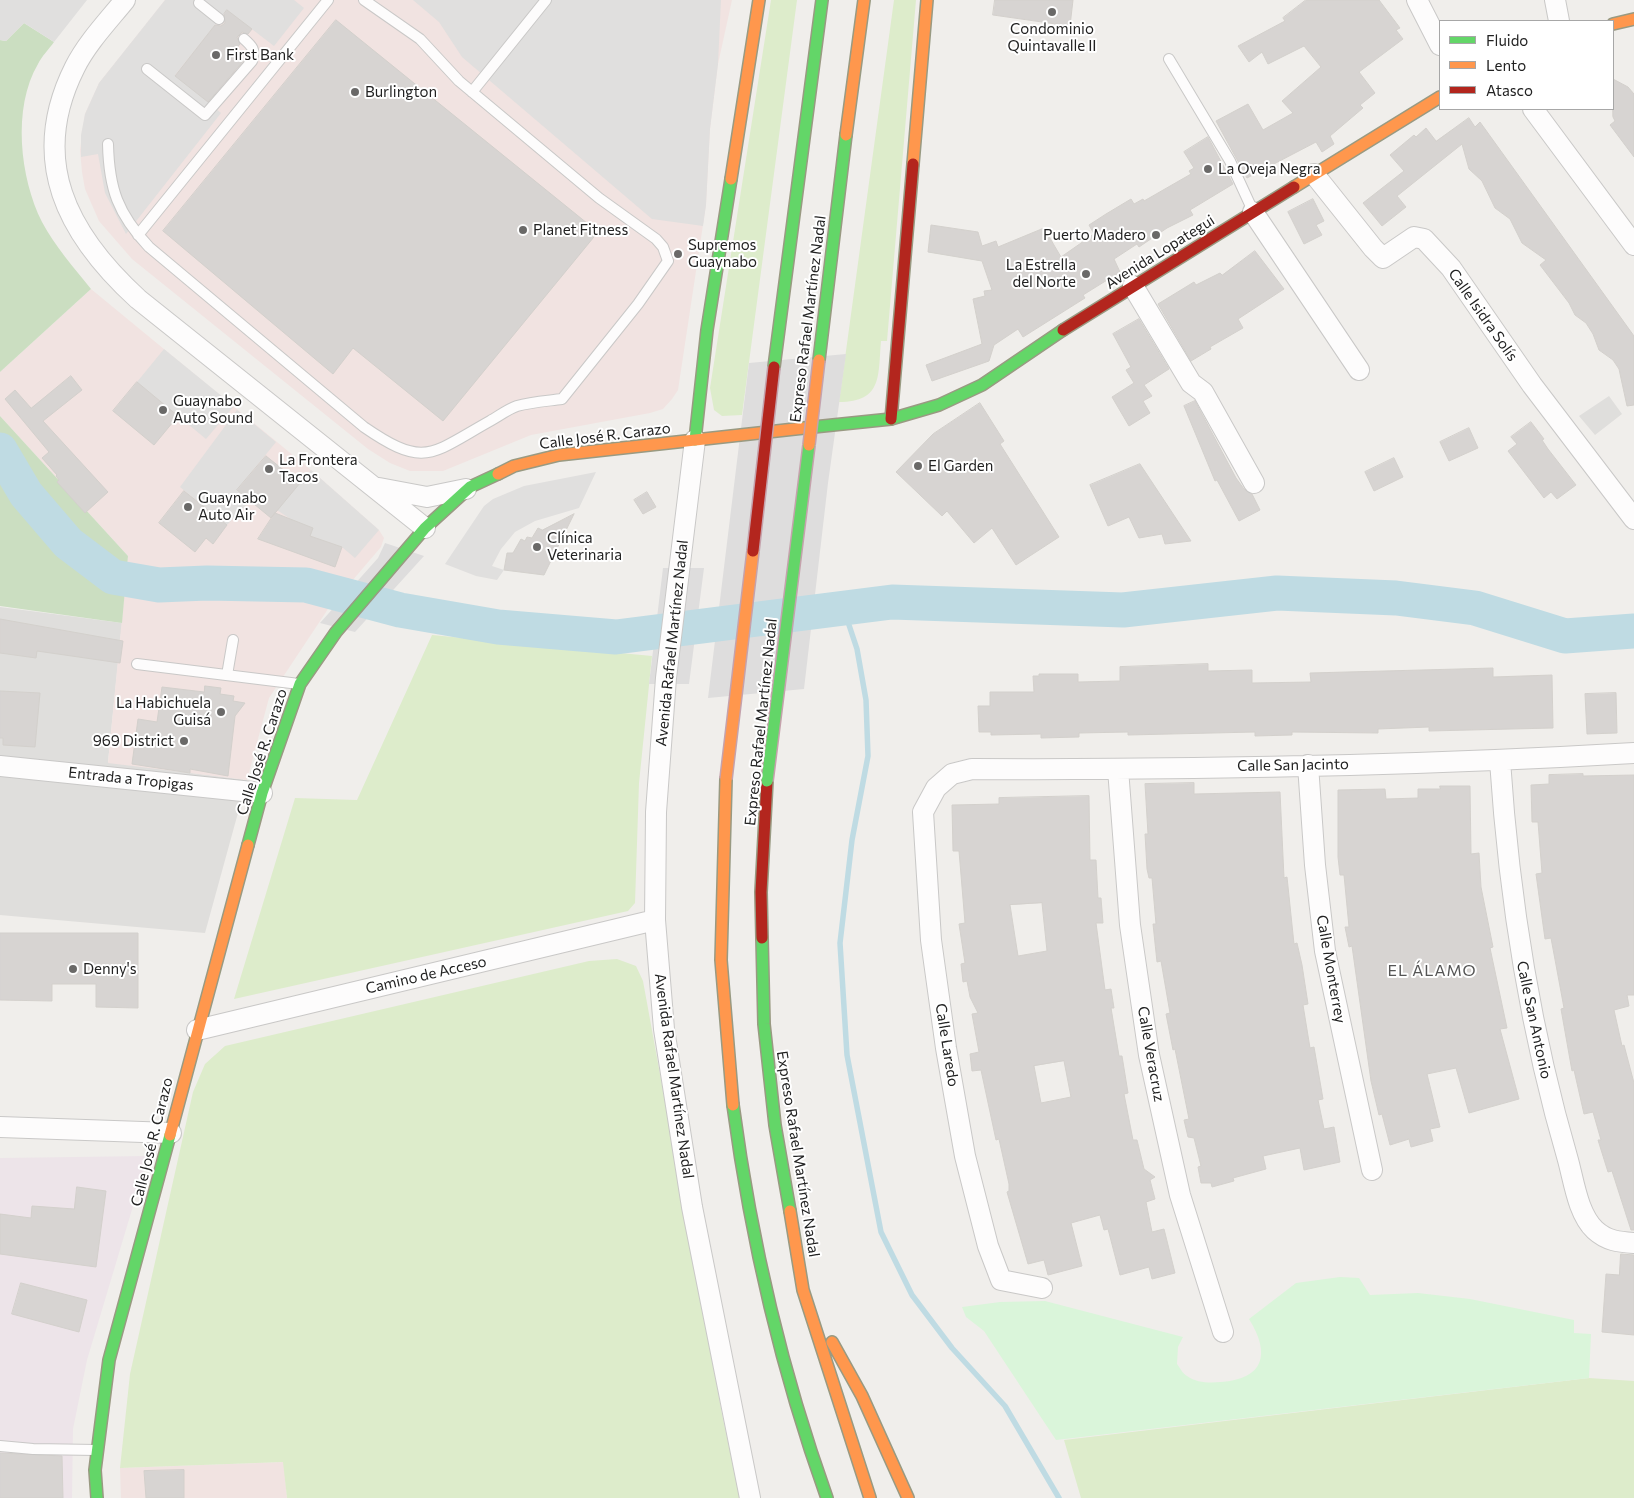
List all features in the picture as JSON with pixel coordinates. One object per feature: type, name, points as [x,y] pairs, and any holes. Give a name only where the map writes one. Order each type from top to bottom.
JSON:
[{"type":"main road","points":[[695,440],[707,330],[759,0]]},
{"type":"main road","name":"Expreso Rafael Martínez Nadal","points":[[822,0],[774,367],[726,779],[722,962],[733,1105],[756,1257],[784,1367],[810,1452],[827,1498]]},
{"type":"main road","name":"Expreso Rafael Martínez Nadal","points":[[864,0],[840,176],[767,781],[761,892],[764,1024],[775,1125],[803,1290],[870,1498]]},
{"type":"main road","points":[[891,419],[927,0]]},
{"type":"main road","points":[[1614,24],[1634,19]]},
{"type":"main road","name":"Avenida Lopategui","points":[[891,419],[939,405],[982,385],[1042,343],[1132,286],[1439,98]]},
{"type":"main road","name":"Calle José R. Carazo","points":[[97,1498],[95,1470],[109,1360],[262,793],[300,684],[336,632],[426,528],[470,487],[514,466],[559,454],[891,419]]},
{"type":"main road","points":[[803,1290],[862,1396],[908,1498]]},
{"type":"main road","points":[[810,1452],[813,1498]]},
{"type":"street","points":[[125,0],[76,66],[61,98],[55,122],[54,164],[70,213],[96,255],[114,277],[138,299],[426,528]]},
{"type":"street","points":[[1417,0],[1439,43]]},
{"type":"street","points":[[1555,0],[1559,20]]},
{"type":"street","points":[[1535,110],[1634,245]]},
{"type":"street","name":"Calle Isidra Solís","points":[[1314,174],[1383,258],[1414,237],[1424,239],[1451,268],[1532,385],[1634,519]]},
{"type":"street","points":[[1253,212],[1359,370]]},
{"type":"street","points":[[1132,286],[1191,382],[1203,392],[1254,484]]},
{"type":"street","name":"Avenida Rafael Martínez Nadal","points":[[695,440],[666,678],[656,812],[655,920],[664,1029],[692,1207],[750,1498]]},
{"type":"street","points":[[373,486],[427,497],[470,487]]},
{"type":"street","name":"Calle San Jacinto","points":[[952,774],[972,769],[1118,769],[1500,761],[1634,753]]},
{"type":"street","name":"Calle San Antonio","points":[[1500,761],[1506,848],[1517,934],[1529,1006],[1560,1132],[1583,1212],[1595,1230],[1610,1240],[1634,1243]]},
{"type":"street","name":"Calle Monterrey","points":[[1308,765],[1315,866],[1325,951],[1372,1170]]},
{"type":"street","name":"Entrada a Tropigas","points":[[0,766],[262,793]]},
{"type":"street","name":"Calle Veracruz","points":[[1118,769],[1130,925],[1149,1054],[1180,1195],[1223,1332]]},
{"type":"street","name":"Calle Laredo","points":[[952,774],[936,788],[923,812],[931,940],[965,1156],[988,1246],[1001,1280],[1042,1288]]},
{"type":"street","name":"Camino de Acceso","points":[[197,1030],[655,920]]},
{"type":"street","points":[[0,1128],[171,1133]]},
{"type":"lane","points":[[138,235],[328,0]]},
{"type":"lane","points":[[108,144],[113,191],[123,214],[149,248],[364,427],[397,448],[410,453],[423,454],[453,444],[516,407],[562,399],[638,304],[668,261],[663,246],[599,198],[472,92],[420,39],[364,0]]},
{"type":"lane","points":[[472,92],[546,0]]},
{"type":"lane","points":[[199,3],[220,19]]},
{"type":"lane","points":[[147,69],[205,115],[252,61],[254,54],[253,46],[244,39]]},
{"type":"lane","points":[[1169,59],[1230,161],[1253,212]]},
{"type":"lane","points":[[228,676],[233,640]]},
{"type":"lane","points":[[137,664],[300,684]]},
{"type":"lane","points":[[0,1446],[33,1449],[97,1450]]},
{"type":"shaded area","points":[[0,0],[87,0],[54,42],[24,23],[6,41],[0,40]]},
{"type":"shaded area","points":[[165,0],[732,0],[718,64],[710,129],[706,205],[678,390],[672,399],[663,409],[650,413],[531,435],[443,471],[410,471],[390,463],[368,449],[132,259],[99,221],[85,189],[82,172],[80,150],[85,114],[99,83]]},
{"type":"shaded area","points":[[165,0],[294,0],[304,8],[274,46],[227,10],[175,75],[221,113],[126,234],[105,193],[98,154],[81,157],[81,135],[85,114],[99,83]]},
{"type":"shaded area","points":[[413,0],[721,0],[718,64],[710,129],[703,226],[652,219],[462,57],[439,22]]},
{"type":"shaded area","points":[[91,289],[311,470],[379,530],[384,538],[381,547],[328,609],[269,698],[247,780],[108,763],[128,556],[0,416],[0,372]]},
{"type":"shaded area","points":[[164,349],[234,406],[206,439],[137,382]]},
{"type":"shaded area","points":[[1609,396],[1622,414],[1595,435],[1579,416]]},
{"type":"shaded area","points":[[237,410],[276,442],[237,490],[250,501],[227,525],[180,487]]},
{"type":"shaded area","points":[[311,470],[379,530],[355,558],[342,547],[310,536],[277,510]]},
{"type":"shaded area","points":[[596,472],[579,508],[535,521],[515,532],[501,549],[492,566],[504,570],[497,580],[476,576],[445,564],[484,506],[493,499],[524,486]]},
{"type":"shaded area","points":[[0,607],[122,623],[108,762],[247,780],[205,933],[0,915]]},
{"type":"shaded area","points":[[148,1156],[87,1360],[73,1429],[72,1498],[0,1498],[0,1158]]},
{"type":"shaded area","points":[[284,1462],[287,1498],[121,1498],[120,1468]]},
{"type":"green space","points":[[771,0],[797,0],[742,415],[722,416],[714,410],[710,388]]},
{"type":"green space","points":[[894,0],[916,0],[887,341],[881,341],[878,375],[871,392],[853,401],[839,402]]},
{"type":"green space","points":[[24,23],[54,42],[38,64],[30,82],[25,101],[22,143],[28,185],[34,204],[47,231],[91,289],[0,372],[0,40],[6,41]]},
{"type":"green space","points":[[0,416],[128,556],[122,623],[0,606]]},
{"type":"green space","points":[[432,635],[652,656],[639,783],[635,903],[628,911],[234,999],[295,798],[357,800]]},
{"type":"green space","points":[[617,959],[636,966],[643,981],[722,1414],[740,1498],[287,1498],[283,1462],[120,1468],[130,1374],[193,1092],[205,1064],[225,1046],[589,961]]},
{"type":"green space","points":[[1340,1277],[1359,1278],[1370,1295],[1418,1293],[1470,1299],[1574,1320],[1574,1333],[1591,1334],[1589,1378],[1056,1440],[984,1331],[966,1317],[962,1307],[1000,1302],[1045,1301],[1183,1337],[1178,1347],[1177,1364],[1183,1372],[1199,1381],[1221,1382],[1247,1376],[1255,1370],[1259,1363],[1261,1354],[1260,1343],[1249,1319],[1296,1283]]},
{"type":"green space","points":[[1589,1378],[1634,1381],[1634,1498],[1081,1498],[1064,1440]]},
{"type":"pier","points":[[846,354],[828,483],[804,689],[708,698],[749,363]]},
{"type":"pier","points":[[385,543],[424,556],[355,632],[320,623],[378,558]]},
{"type":"pier","points":[[663,568],[704,568],[689,684],[649,684]]},
{"type":"building","name":"Condominio Quintavalle II","points":[[995,0],[1073,0],[1070,26],[993,15]]},
{"type":"building","points":[[1306,0],[1379,0],[1400,28],[1396,30],[1403,39],[1359,72],[1375,93],[1360,105],[1363,108],[1330,136],[1334,144],[1322,152],[1316,142],[1247,178],[1216,121],[1248,104],[1263,130],[1293,113],[1282,101],[1321,67],[1304,46],[1268,64],[1262,52],[1249,62],[1238,46],[1285,21],[1283,18]]},
{"type":"building","name":"First Bank","points":[[227,10],[252,29],[248,34],[242,32],[237,37],[240,44],[235,50],[245,59],[208,102],[175,76],[215,25],[221,26],[225,23],[224,14]]},
{"type":"building","points":[[336,20],[598,232],[443,421],[353,348],[333,374],[163,231]]},
{"type":"building","points":[[1614,80],[1628,87],[1634,94],[1634,157],[1610,125],[1615,121],[1613,117]]},
{"type":"building","points":[[1469,118],[1475,127],[1480,122],[1634,336],[1634,405],[1627,406],[1619,369],[1613,360],[1599,350],[1593,334],[1586,323],[1575,315],[1569,303],[1540,265],[1546,260],[1522,243],[1510,219],[1495,208],[1482,181],[1469,169],[1462,144],[1397,196],[1406,207],[1382,226],[1363,203],[1404,171],[1390,155],[1414,135],[1416,137],[1426,128],[1436,141]]},
{"type":"building","points":[[1208,137],[1233,184],[1190,210],[1193,215],[1167,228],[1139,247],[1137,244],[1114,259],[1120,272],[1083,295],[1085,298],[1023,337],[1018,329],[994,345],[989,361],[932,381],[926,365],[982,344],[973,299],[985,296],[984,291],[992,290],[982,261],[928,252],[931,225],[978,232],[982,246],[996,241],[998,247],[1044,228],[1061,257],[1094,234],[1089,225],[1106,214],[1131,199],[1134,204],[1143,199],[1144,201],[1191,174],[1189,171],[1194,168],[1184,152]]},
{"type":"building","points":[[1313,199],[1324,221],[1316,225],[1322,235],[1304,244],[1288,212]]},
{"type":"building","points":[[1255,251],[1284,289],[1238,319],[1243,328],[1210,347],[1211,349],[1191,361],[1158,304],[1194,282],[1196,285],[1220,273],[1222,275]]},
{"type":"building","points":[[1139,319],[1169,369],[1144,385],[1152,396],[1143,401],[1150,413],[1129,426],[1112,397],[1134,383],[1126,370],[1131,367],[1113,334]]},
{"type":"building","points":[[71,376],[82,390],[43,421],[108,492],[85,513],[57,482],[59,480],[57,475],[42,458],[49,452],[5,399],[15,390],[31,408]]},
{"type":"building","points":[[137,382],[178,416],[154,445],[113,411]]},
{"type":"building","points":[[1195,401],[1236,478],[1244,489],[1252,494],[1260,510],[1239,521],[1217,480],[1215,481],[1184,406]]},
{"type":"building","points":[[980,403],[1004,441],[1000,444],[1059,537],[1016,565],[992,528],[974,543],[947,511],[942,516],[896,472],[933,434]]},
{"type":"building","points":[[1531,422],[1544,439],[1542,440],[1548,449],[1576,485],[1557,499],[1551,492],[1544,498],[1508,451],[1517,444],[1511,437]]},
{"type":"building","points":[[1469,428],[1478,448],[1449,461],[1440,442]]},
{"type":"building","name":"La Frontera Tacos","points":[[266,456],[300,483],[271,518],[237,490]]},
{"type":"building","points":[[1394,458],[1403,477],[1374,491],[1365,472]]},
{"type":"building","points":[[1140,464],[1191,541],[1165,544],[1162,534],[1139,538],[1129,517],[1108,526],[1090,485]]},
{"type":"building","name":"Guaynabo Auto Air","points":[[184,491],[227,525],[213,544],[206,538],[195,552],[159,523]]},
{"type":"building","points":[[647,492],[656,507],[643,514],[634,500]]},
{"type":"building","points":[[275,513],[313,528],[310,536],[342,547],[335,567],[258,539]]},
{"type":"building","name":"Clínica Veterinaria","points":[[574,514],[544,575],[504,570],[507,553],[513,553],[521,539],[525,541],[527,537],[532,538],[538,528],[542,530]]},
{"type":"building","points":[[0,619],[123,641],[120,663],[37,651],[36,658],[0,653]]},
{"type":"building","points":[[1208,664],[1208,671],[1252,670],[1252,683],[1311,682],[1310,673],[1493,668],[1493,677],[1552,675],[1553,728],[1429,731],[1429,727],[1378,729],[1378,733],[1292,732],[1292,735],[1255,736],[1255,732],[1128,735],[1128,732],[1079,733],[1079,737],[1041,738],[1041,734],[991,735],[991,732],[979,732],[978,706],[990,706],[990,692],[1034,692],[1033,676],[1039,676],[1039,674],[1078,674],[1078,682],[1120,681],[1120,667]]},
{"type":"building","name":"969 District","points":[[205,686],[221,688],[220,694],[234,696],[233,701],[245,703],[235,716],[228,776],[190,769],[190,773],[132,764],[138,719],[157,722],[162,687],[204,692]]},
{"type":"building","points":[[0,691],[40,693],[35,747],[3,745],[3,738],[0,738]]},
{"type":"building","points":[[1616,693],[1617,733],[1587,734],[1585,694]]},
{"type":"building","points":[[1583,774],[1583,776],[1634,775],[1634,995],[1627,995],[1629,1006],[1614,1010],[1622,1046],[1624,1045],[1634,1083],[1634,1230],[1631,1230],[1612,1171],[1608,1172],[1598,1140],[1601,1140],[1593,1112],[1584,1114],[1574,1070],[1572,1071],[1561,1009],[1564,1008],[1551,938],[1545,939],[1536,874],[1542,873],[1538,822],[1532,822],[1531,785],[1549,784],[1549,775]]},
{"type":"building","points":[[1194,783],[1194,794],[1280,792],[1284,878],[1287,877],[1294,944],[1297,943],[1308,1004],[1303,1005],[1310,1048],[1314,1047],[1323,1099],[1318,1100],[1324,1129],[1334,1127],[1340,1162],[1304,1170],[1300,1148],[1263,1156],[1266,1169],[1233,1178],[1234,1181],[1212,1187],[1211,1183],[1201,1183],[1198,1167],[1201,1166],[1194,1138],[1188,1137],[1184,1120],[1189,1119],[1166,1014],[1170,1013],[1161,961],[1157,962],[1153,924],[1156,924],[1152,878],[1149,878],[1147,869],[1145,834],[1148,834],[1145,784]]},
{"type":"building","points":[[1440,786],[1470,786],[1471,854],[1479,853],[1481,887],[1493,947],[1490,948],[1507,1028],[1500,1029],[1519,1099],[1469,1113],[1456,1068],[1427,1074],[1440,1127],[1430,1129],[1433,1141],[1411,1147],[1409,1139],[1390,1145],[1382,1114],[1379,1115],[1371,1081],[1352,946],[1349,947],[1345,927],[1349,927],[1344,875],[1340,875],[1338,857],[1338,790],[1385,789],[1386,799],[1418,798],[1418,789],[1440,789]]},
{"type":"building","points":[[1089,796],[1090,860],[1096,860],[1098,898],[1101,898],[1103,923],[1096,923],[1105,990],[1111,989],[1114,1008],[1111,1008],[1119,1056],[1122,1056],[1128,1093],[1124,1094],[1133,1140],[1137,1140],[1144,1169],[1155,1177],[1150,1180],[1155,1199],[1146,1202],[1152,1232],[1164,1229],[1175,1273],[1152,1279],[1149,1267],[1120,1275],[1108,1229],[1104,1230],[1100,1215],[1071,1223],[1082,1266],[1048,1275],[1044,1260],[1028,1264],[1007,1192],[1009,1191],[1009,1184],[999,1139],[996,1140],[981,1070],[972,1071],[970,1054],[979,1052],[972,1014],[978,1013],[970,997],[967,981],[963,982],[961,964],[965,963],[959,924],[965,923],[959,851],[953,851],[952,805],[999,804],[999,798]],"holes":[[[1042,903],[1047,951],[1018,956],[1010,905]],[[1064,1061],[1071,1097],[1041,1103],[1034,1066]]]},
{"type":"building","points":[[0,933],[138,933],[138,1008],[96,1007],[96,984],[52,984],[52,1001],[0,1000]]},
{"type":"building","points":[[77,1187],[106,1191],[96,1267],[0,1254],[0,1214],[31,1218],[32,1206],[74,1209]]},
{"type":"building","points":[[1621,1254],[1634,1255],[1634,1335],[1602,1332],[1606,1274],[1619,1275]]},
{"type":"building","points":[[21,1283],[87,1300],[79,1332],[12,1314]]},
{"type":"building","points":[[0,1453],[62,1456],[63,1498],[0,1498]]},
{"type":"building","points":[[184,1470],[184,1498],[146,1498],[144,1471]]},
{"type":"waterway","points":[[0,450],[26,494],[68,543],[113,577],[159,585],[207,583],[306,585],[400,610],[498,627],[616,637],[892,602],[1123,610],[1277,593],[1396,598],[1475,608],[1565,636],[1634,631]]},
{"type":"waterway","points":[[844,610],[857,649],[866,700],[868,756],[852,840],[840,943],[847,1055],[881,1232],[912,1295],[952,1348],[1005,1406],[1059,1498]]},
{"type":"traffic: fast","points":[[774,367],[822,0]]},
{"type":"traffic: fast","points":[[819,360],[846,135]]},
{"type":"traffic: fast","points":[[695,440],[707,330],[731,179]]},
{"type":"traffic: fast","points":[[804,428],[891,419],[939,405],[982,385],[1063,330]]},
{"type":"traffic: fast","points":[[767,781],[809,445]]},
{"type":"traffic: fast","points":[[248,845],[262,793],[300,684],[336,632],[425,528],[470,487],[498,474]]},
{"type":"traffic: fast","points":[[762,938],[764,1024],[775,1125],[790,1211]]},
{"type":"traffic: fast","points":[[733,1105],[749,1205],[770,1304],[795,1402],[827,1498]]},
{"type":"traffic: fast","points":[[97,1498],[95,1470],[109,1360],[170,1135]]},
{"type":"traffic: slow","points":[[731,179],[759,0]]},
{"type":"traffic: slow","points":[[846,135],[864,0]]},
{"type":"traffic: slow","points":[[913,164],[927,0]]},
{"type":"traffic: slow","points":[[1614,24],[1634,19]]},
{"type":"traffic: slow","points":[[1294,187],[1439,98]]},
{"type":"traffic: slow","points":[[809,445],[819,360]]},
{"type":"traffic: slow","points":[[498,474],[514,466],[559,455],[804,428]]},
{"type":"traffic: slow","points":[[726,779],[753,551]]},
{"type":"traffic: slow","points":[[726,779],[721,960],[733,1105]]},
{"type":"traffic: slow","points":[[170,1135],[248,845]]},
{"type":"traffic: slow","points":[[790,1211],[803,1290],[870,1498]]},
{"type":"traffic: slow","points":[[832,1342],[862,1396],[908,1498]]},
{"type":"traffic: jam","points":[[891,419],[913,164]]},
{"type":"traffic: jam","points":[[1063,330],[1294,187]]},
{"type":"traffic: jam","points":[[753,551],[774,367]]},
{"type":"traffic: jam","points":[[762,938],[761,892],[767,781]]},
{"type":"place","name":"Condominio Quintavalle II","points":[[1052,12]]},
{"type":"place","name":"First Bank","points":[[216,55]]},
{"type":"place","name":"Burlington","points":[[355,92]]},
{"type":"place","name":"La Oveja Negra","points":[[1208,169]]},
{"type":"place","name":"Planet Fitness","points":[[523,230]]},
{"type":"place","name":"Puerto Madero","points":[[1156,235]]},
{"type":"place","name":"Supremos Guaynabo","points":[[678,254]]},
{"type":"place","name":"La Estrella del Norte","points":[[1086,274]]},
{"type":"place","name":"Guaynabo Auto Sound","points":[[163,410]]},
{"type":"place","name":"El Garden","points":[[918,466]]},
{"type":"place","name":"La Frontera Tacos","points":[[269,469]]},
{"type":"place","name":"Guaynabo Auto Air","points":[[188,507]]},
{"type":"place","name":"Clínica Veterinaria","points":[[537,547]]},
{"type":"place","name":"La Habichuela Guisá","points":[[221,712]]},
{"type":"place","name":"969 District","points":[[184,741]]},
{"type":"place","name":"Denny's","points":[[73,969]]},
{"type":"district","name":"EL ÁLAMO","points":[[1432,971]]}]
